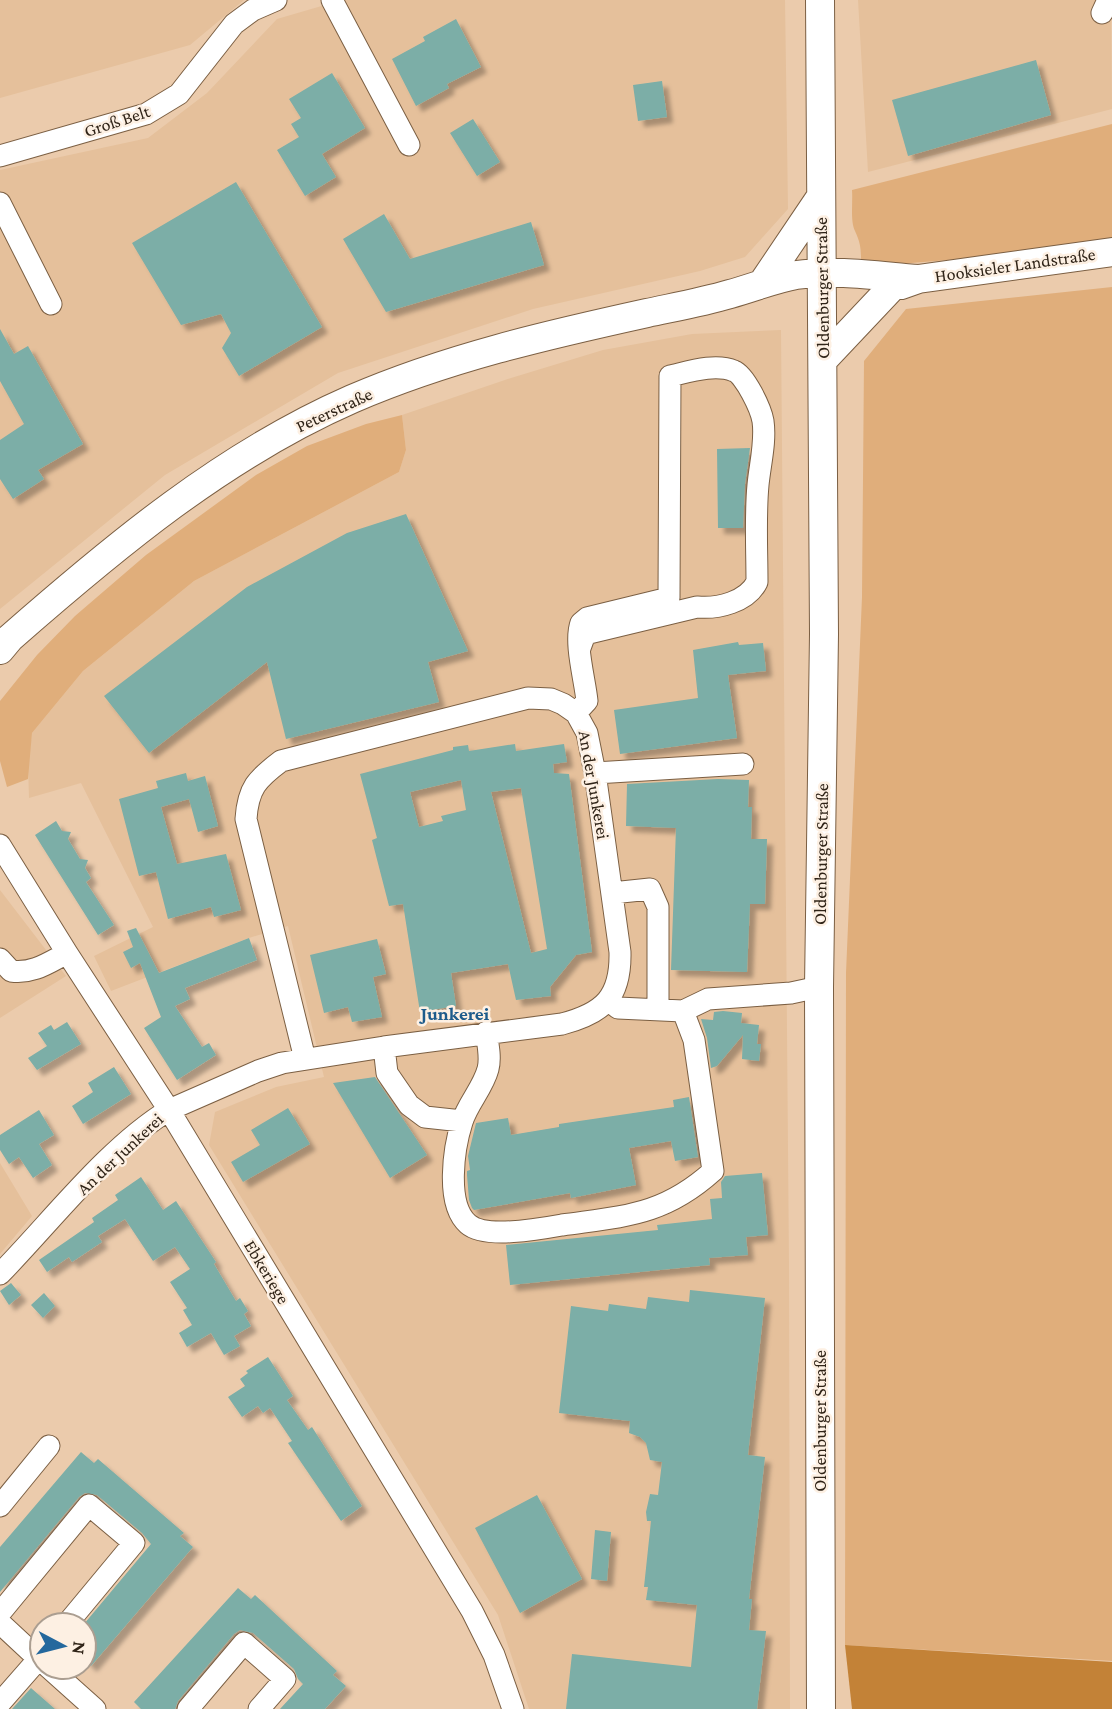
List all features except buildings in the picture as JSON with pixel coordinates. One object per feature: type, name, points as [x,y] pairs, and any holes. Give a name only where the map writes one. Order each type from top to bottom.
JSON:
[{"type":"main road","name":"Oldenburger Straße","points":[[820,0],[820,198],[824,359],[824,645],[819,986],[821,1709]]},
{"type":"main road","points":[[762,284],[820,198]]},
{"type":"main road","name":"Hooksieler Landstraße","points":[[822,283],[918,279],[1112,252]]},
{"type":"main road","name":"Peterstraße","points":[[3,643],[107,555],[184,496],[259,446],[352,399],[441,366],[534,338],[731,294],[797,275],[822,283]]},
{"type":"main road","name":"Hooksieler Landstraße","points":[[822,283],[857,293],[891,288],[918,279]]},
{"type":"main road","name":"Peterstraße","points":[[731,294],[822,283]]},
{"type":"main road","points":[[824,359],[891,288]]},
{"type":"street","name":"Groß Belt","points":[[0,156],[146,114],[161,107],[179,94],[234,24],[253,10],[276,0]]},
{"type":"street","points":[[332,0],[409,145]]},
{"type":"street","points":[[0,203],[51,304]]},
{"type":"street","points":[[576,713],[587,701],[580,648],[581,623],[587,618],[669,598],[670,376],[714,369],[733,370],[741,375],[759,407],[763,423],[762,468],[758,486],[757,582],[753,589],[737,602],[708,608],[697,607],[589,632],[580,648]]},
{"type":"street","name":"An der Junkerei","points":[[0,1273],[104,1164],[156,1118],[169,1110],[258,1071],[304,1059],[486,1032],[562,1024],[586,1017],[598,1010],[608,1000],[620,973],[620,952],[595,773],[587,733],[576,713],[551,699],[528,698],[281,761],[255,783],[247,800],[246,819],[304,1059]]},
{"type":"street","points":[[595,773],[743,764]]},
{"type":"street","name":"Ebkeriege","points":[[0,845],[169,1110],[472,1611],[494,1655],[513,1709]]},
{"type":"street","points":[[611,893],[650,889],[658,907],[658,1009]]},
{"type":"street","points":[[0,959],[11,971],[25,973],[35,971],[67,953]]},
{"type":"street","points":[[608,1000],[618,1008],[683,1011],[708,999],[791,993],[819,986]]},
{"type":"street","points":[[486,1032],[488,1069],[462,1121],[456,1147],[453,1172],[457,1203],[468,1225],[489,1231],[533,1230],[642,1213],[666,1204],[713,1171],[694,1040],[683,1011]]},
{"type":"street","points":[[384,1047],[387,1073],[409,1105],[425,1117],[462,1121]]},
{"type":"street","points":[[0,1506],[49,1446]]},
{"type":"street","points":[[0,1613],[89,1505],[134,1543],[78,1611]]},
{"type":"street","points":[[0,1623],[28,1648]]},
{"type":"street","points":[[188,1709],[244,1643],[285,1679],[259,1709]]},
{"type":"street","points":[[0,1703],[28,1676]]},
{"type":"street","points":[[65,1681],[95,1709]]},
{"type":"shaded area","points":[[0,0],[244,0],[190,45],[0,98]]},
{"type":"shaded area","points":[[342,0],[785,0],[788,209],[745,257],[700,271],[533,309],[338,373],[165,475],[0,609],[0,170],[148,138],[207,93],[277,19]]},
{"type":"shaded area","points":[[858,0],[1111,0],[1112,109],[868,172]]},
{"type":"shaded area","points":[[1112,124],[1112,241],[1033,253],[887,265],[861,264],[860,247],[853,227],[852,190]]},
{"type":"shaded area","points":[[1112,287],[1112,1661],[845,1645],[846,973],[862,597],[864,361],[906,309]]},
{"type":"shaded area","points":[[781,330],[790,1709],[529,1709],[498,1615],[209,1145],[215,1112],[276,1087],[324,1077],[288,926],[249,938],[111,991],[94,956],[153,927],[81,783],[29,798],[28,765],[32,733],[83,671],[194,581],[399,472],[406,450],[402,415],[603,350],[692,334]]},
{"type":"shaded area","points":[[402,415],[406,450],[399,472],[194,581],[83,671],[32,733],[28,779],[7,787],[0,761],[0,701],[37,655],[75,616],[146,555],[256,475],[307,446],[366,424]]},
{"type":"shaded area","points":[[0,890],[66,976],[0,1018]]},
{"type":"shaded area","points":[[0,1163],[32,1216],[0,1254]]},
{"type":"shaded area","points":[[845,1645],[1112,1662],[1112,1709],[852,1709]]},
{"type":"district","name":"Junkerei","points":[[455,1013]]}]
